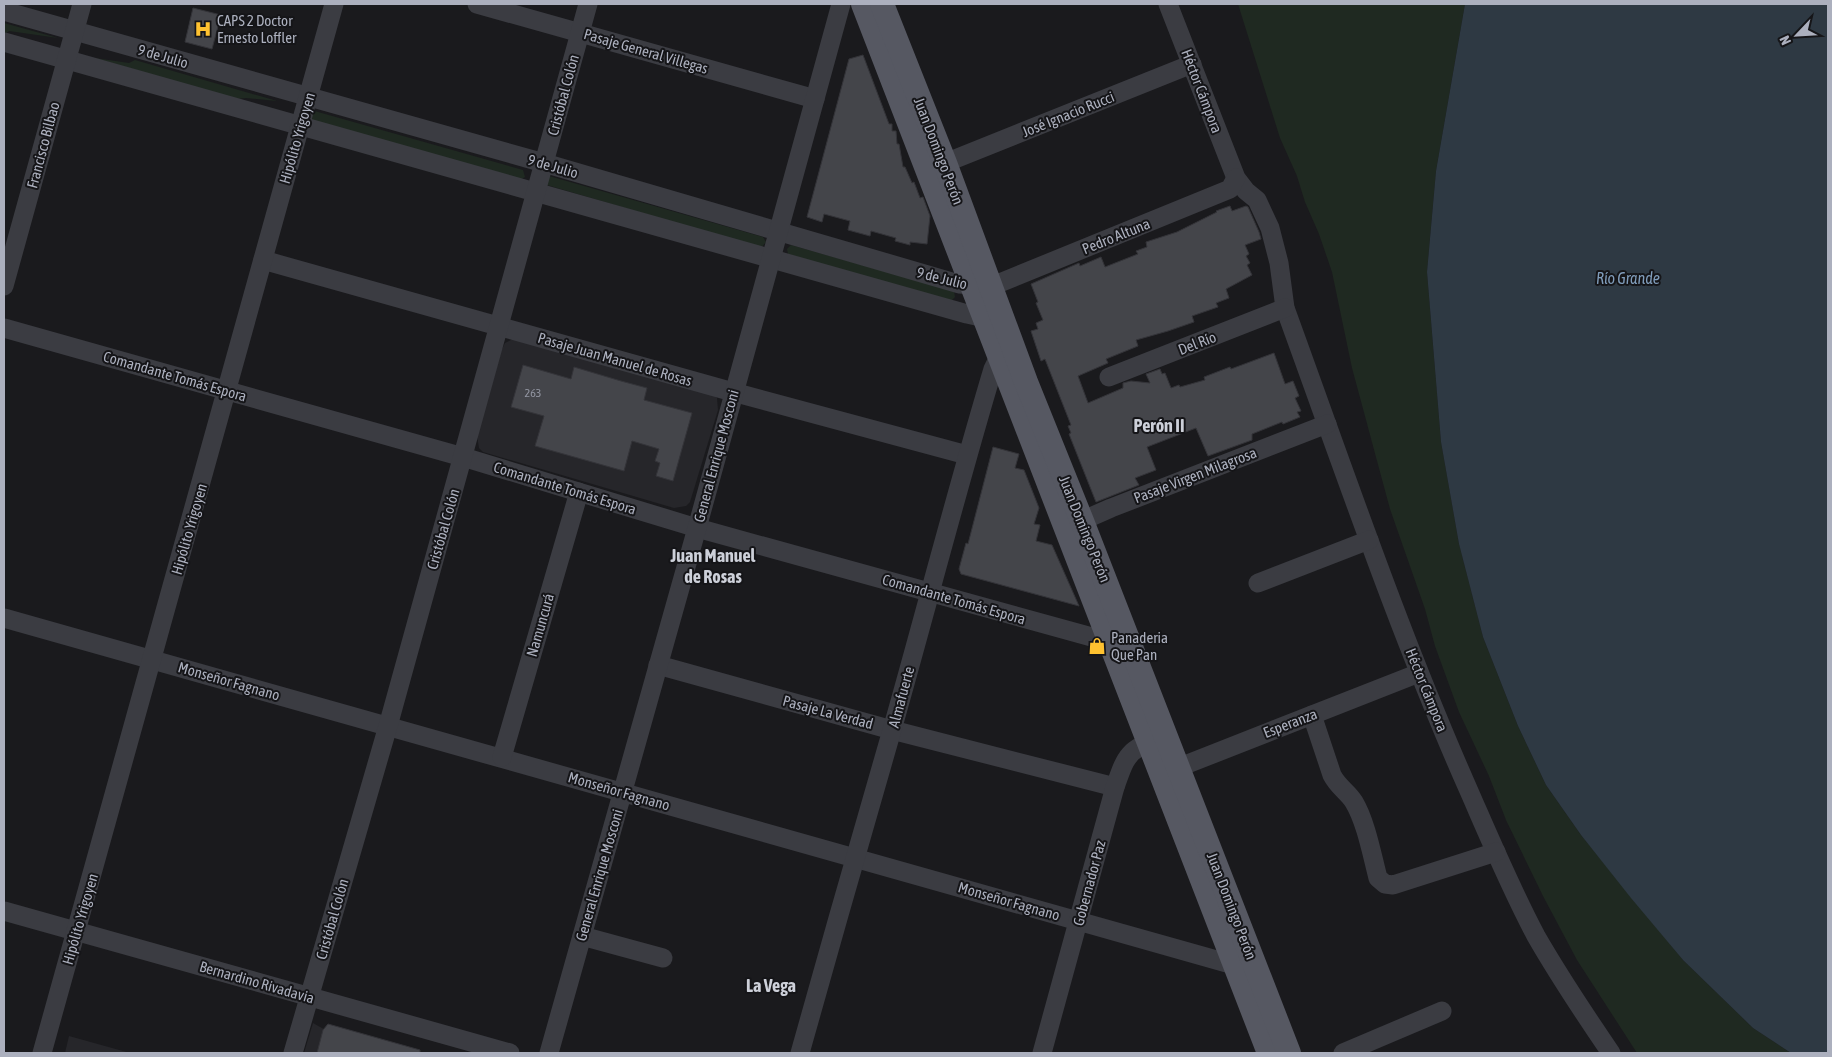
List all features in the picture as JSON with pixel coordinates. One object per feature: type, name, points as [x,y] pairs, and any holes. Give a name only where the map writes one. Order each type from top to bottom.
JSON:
[{"type":"main road","name":"Juan Domingo Perón","points":[[863,4],[981,286],[1169,771],[1289,1053]]},
{"type":"main road","name":"Juan Domingo Perón","points":[[882,4],[945,163],[981,286],[982,314],[1007,354]]},
{"type":"main road","name":"Juan Domingo Perón","points":[[1169,771],[1234,965],[1269,1053]]},
{"type":"street","name":"Francisco Bilbao","points":[[4,286],[82,4]]},
{"type":"street","name":"Hipólito Yrigoyen","points":[[42,1053],[334,4]]},
{"type":"street","name":"Pasaje General Villegas","points":[[478,4],[815,99]]},
{"type":"street","name":"Cristóbal Colón","points":[[293,1053],[388,726],[588,4]]},
{"type":"street","name":"General Enrique Mosconi","points":[[549,1053],[697,528],[841,4]]},
{"type":"street","name":"Héctor Cámpora","points":[[1168,4],[1236,178],[1246,191],[1257,200],[1270,228],[1279,263],[1284,308],[1419,673],[1514,894],[1559,976],[1611,1053]]},
{"type":"street","name":"9 de Julio","points":[[4,11],[544,163],[959,284],[981,286]]},
{"type":"street","name":"9 de Julio","points":[[4,42],[967,314],[976,316],[982,314]]},
{"type":"street","name":"José Ignacio Rucci","points":[[945,163],[1192,64]]},
{"type":"street","name":"Pedro Altuna","points":[[981,286],[1230,189],[1236,178]]},
{"type":"street","name":"Pasaje Juan Manuel de Rosas","points":[[263,260],[733,392],[967,455]]},
{"type":"street","name":"Del Río","points":[[1109,377],[1284,308]]},
{"type":"street","name":"Comandante Tomás Espora","points":[[4,328],[463,457],[697,528],[1099,639],[1117,636]]},
{"type":"street","name":"Almafuerte","points":[[800,1053],[892,730],[967,455],[993,369],[1007,354]]},
{"type":"street","name":"Pasaje Virgen Milagrosa","points":[[1073,524],[1327,424]]},
{"type":"street","name":"Namuncurá","points":[[502,757],[579,492]]},
{"type":"street","points":[[1258,583],[1369,540]]},
{"type":"street","name":"Monseñor Fagnano","points":[[4,618],[1234,965]]},
{"type":"street","name":"Pasaje La Verdad","points":[[658,665],[892,730],[1115,787]]},
{"type":"street","name":"Esperanza","points":[[1169,771],[1419,673]]},
{"type":"street","points":[[1312,715],[1332,775],[1336,784],[1354,801],[1378,878],[1385,884],[1393,885],[1496,852]]},
{"type":"street","name":"Gobernador Paz","points":[[1042,1053],[1115,787],[1124,761],[1131,752],[1156,738]]},
{"type":"street","name":"Bernardino Rivadavia","points":[[4,911],[510,1053]]},
{"type":"street","points":[[582,936],[663,958]]},
{"type":"street","points":[[1343,1053],[1442,1012]]},
{"type":"shaded area","points":[[1238,4],[1465,4],[1436,171],[1427,272],[1441,442],[1459,544],[1483,637],[1518,726],[1546,785],[1581,835],[1683,960],[1753,1028],[1791,1053],[1637,1053],[1577,960],[1543,896],[1506,820],[1489,776],[1459,712],[1435,646],[1425,609],[1390,509],[1352,368],[1332,272],[1297,176],[1280,138]]},
{"type":"shaded area","points":[[4,23],[58,38],[9,31],[4,34]]},
{"type":"shaded area","points":[[95,58],[129,63],[135,60],[277,101],[236,99]]},
{"type":"shaded area","points":[[311,110],[523,170],[525,177],[520,180],[308,120]]},
{"type":"shaded area","points":[[549,176],[763,237],[766,242],[761,248],[547,185]]},
{"type":"shaded area","points":[[791,245],[954,291],[955,297],[950,302],[788,254],[787,249]]},
{"type":"shaded area","points":[[515,338],[713,394],[717,398],[718,410],[690,502],[686,506],[674,508],[483,452],[479,448],[477,436],[502,349],[505,343]]},
{"type":"shaded area","points":[[313,1023],[366,1053],[304,1053]]},
{"type":"shaded area","points":[[69,1036],[130,1053],[65,1053]]},
{"type":"water","name":"Río Grande","points":[[1465,4],[1828,4],[1828,1053],[1791,1053],[1753,1028],[1683,960],[1631,898],[1581,835],[1546,785],[1518,726],[1483,637],[1459,544],[1441,442],[1427,272],[1436,171]]},
{"type":"building","name":"CAPS 2 Doctor Ernesto Loffler","points":[[193,8],[221,15],[212,49],[185,42]]},
{"type":"building","points":[[863,55],[889,124],[892,124],[892,131],[896,131],[903,167],[905,167],[912,183],[914,182],[920,198],[923,197],[930,216],[927,244],[910,242],[910,245],[895,241],[896,238],[871,231],[870,236],[848,230],[850,221],[824,214],[822,222],[807,217],[849,59]]},
{"type":"building","points":[[1230,206],[1232,211],[1248,207],[1259,232],[1261,239],[1245,245],[1249,254],[1246,256],[1250,263],[1247,265],[1252,275],[1226,289],[1229,298],[1216,303],[1218,307],[1192,316],[1194,322],[1136,340],[1138,346],[1106,359],[1108,363],[1078,376],[1088,403],[1123,388],[1123,383],[1131,381],[1150,383],[1146,374],[1160,369],[1162,374],[1165,373],[1171,388],[1179,385],[1180,387],[1205,380],[1204,377],[1274,353],[1285,384],[1293,381],[1299,396],[1295,398],[1301,411],[1297,412],[1300,417],[1252,434],[1252,440],[1208,456],[1196,428],[1147,447],[1156,470],[1135,478],[1139,485],[1096,502],[1069,434],[1071,433],[1068,426],[1071,425],[1045,359],[1041,361],[1031,331],[1038,329],[1036,323],[1043,320],[1031,284],[1079,263],[1080,266],[1101,257],[1105,267],[1138,254],[1136,251],[1147,247],[1146,242],[1177,232],[1216,211]]},
{"type":"building","points":[[523,365],[571,379],[574,367],[647,388],[644,400],[692,413],[673,481],[656,476],[660,463],[655,461],[659,449],[632,441],[624,471],[535,446],[544,416],[511,407]]},
{"type":"building","points":[[993,447],[1019,454],[1015,468],[1024,470],[1039,508],[1034,524],[1040,525],[1036,541],[1052,545],[1079,606],[961,574],[959,569],[966,543],[968,544]]},
{"type":"building","points":[[328,1024],[420,1050],[420,1053],[317,1053],[323,1030]]},
{"type":"place","name":"CAPS 2 Doctor Ernesto Loffler","points":[[203,29]]},
{"type":"place","name":"Panaderia Que Pan","points":[[1097,646]]},
{"type":"district","name":"Perón II","points":[[1159,425]]},
{"type":"district","name":"Juan Manuel de Rosas","points":[[713,565]]},
{"type":"district","name":"La Vega","points":[[771,985]]}]
